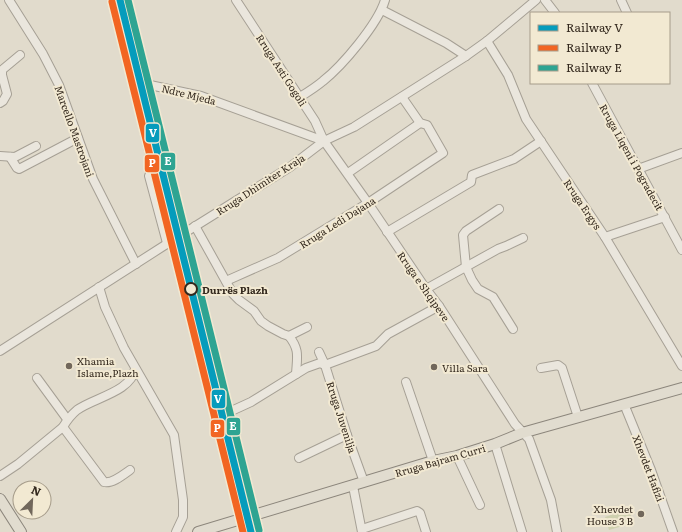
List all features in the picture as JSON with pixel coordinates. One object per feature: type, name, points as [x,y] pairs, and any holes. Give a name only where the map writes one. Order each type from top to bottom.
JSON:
[{"type":"main road","name":"Rruga Bajram Curri","points":[[198,532],[433,461],[457,456],[495,444],[522,433],[682,388]]},
{"type":"main road","points":[[0,499],[21,532]]},
{"type":"street","name":"Marcello Mastrojani","points":[[9,0],[59,85],[93,180],[136,264]]},
{"type":"street","points":[[115,0],[137,87],[141,114],[152,164],[152,169],[149,176],[167,243]]},
{"type":"street","name":"Rruga Asti Gogoli","points":[[236,0],[315,121],[324,141]]},
{"type":"street","points":[[300,97],[322,83],[334,72],[366,34],[382,10],[385,0]]},
{"type":"street","points":[[545,0],[554,12]]},
{"type":"street","points":[[621,0],[627,12]]},
{"type":"street","name":"Rruga Dhimiter Kraja","points":[[0,352],[167,243],[290,167],[324,141],[354,127],[466,56],[487,41],[534,1]]},
{"type":"street","points":[[382,10],[446,43],[466,56]]},
{"type":"street","name":"Rruga Ergys","points":[[487,41],[508,75],[526,119],[605,237],[682,366]]},
{"type":"street","points":[[0,103],[7,94],[2,70],[20,56]]},
{"type":"street","name":"Rruga Liqeni i Pogradecit","points":[[593,84],[682,250]]},
{"type":"street","name":"Ndre Mjeda","points":[[137,87],[150,85],[201,96],[324,141]]},
{"type":"street","points":[[348,173],[420,123],[402,97]]},
{"type":"street","name":"Rruga Ledi Dajana","points":[[226,280],[278,258],[368,203],[443,153],[427,125],[420,123]]},
{"type":"street","points":[[10,157],[19,169],[78,138]]},
{"type":"street","name":"Rruga e Shqipeve","points":[[324,141],[348,173],[439,306],[515,424],[529,439],[552,500],[557,532]]},
{"type":"street","points":[[387,232],[471,182],[472,175],[514,159],[541,141]]},
{"type":"street","points":[[0,156],[15,157],[36,146]]},
{"type":"street","points":[[638,169],[682,153]]},
{"type":"street","points":[[500,209],[466,230],[463,235],[466,266],[478,289],[493,297],[513,329]]},
{"type":"street","points":[[605,237],[665,217]]},
{"type":"street","points":[[195,226],[233,294],[254,311],[261,321],[278,332],[290,336],[296,344],[296,374]]},
{"type":"street","points":[[426,289],[498,249],[523,238]]},
{"type":"street","points":[[99,288],[113,327],[135,369],[174,435],[183,500],[183,517],[176,532]]},
{"type":"street","points":[[227,413],[251,402],[306,368],[320,363],[325,365],[376,346],[388,334],[439,306]]},
{"type":"street","points":[[205,323],[257,532]]},
{"type":"street","points":[[290,336],[307,327]]},
{"type":"street","name":"Rruga Juvenilja","points":[[319,352],[325,365],[347,435],[364,482]]},
{"type":"street","points":[[541,368],[558,365],[562,368],[578,417]]},
{"type":"street","points":[[0,476],[18,464],[63,427],[67,419],[77,410],[118,389],[132,379],[135,369]]},
{"type":"street","points":[[37,378],[67,419]]},
{"type":"street","points":[[406,382],[433,461]]},
{"type":"street","name":"Xhevdet Hafizi","points":[[624,404],[674,532]]},
{"type":"street","points":[[63,427],[104,482],[107,483],[116,479],[130,470]]},
{"type":"street","points":[[299,458],[347,435]]},
{"type":"street","points":[[495,444],[522,532]]},
{"type":"street","points":[[457,456],[480,505]]},
{"type":"street","points":[[353,486],[362,530],[417,511],[420,513],[426,532]]},
{"type":"green space","points":[[629,509],[633,523],[609,530],[605,517]]},
{"type":"railway","points":[[190,290],[192,322],[209,395],[231,453]]},
{"type":"rail line","name":"V","points":[[120,0],[251,532]]},
{"type":"rail line","name":"E","points":[[128,0],[259,530]]},
{"type":"rail line","name":"P","points":[[112,2],[243,532]]},
{"type":"place","name":"Durrës Plazh","points":[[191,289]]},
{"type":"place","name":"Xhamia Islame,Plazh","points":[[69,366]]},
{"type":"place","name":"Villa Sara","points":[[434,367]]},
{"type":"place","name":"Xhevdet House 3 B","points":[[641,514]]}]
